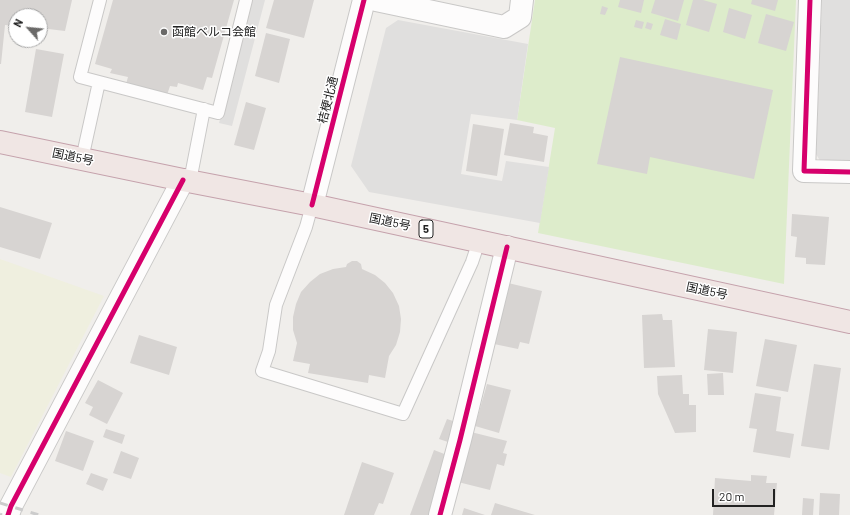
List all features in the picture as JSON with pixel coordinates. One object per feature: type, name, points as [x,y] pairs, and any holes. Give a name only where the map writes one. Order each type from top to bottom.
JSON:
[{"type":"highway","name":"国道5号","points":[[0,142],[186,181],[312,205],[850,322]]},
{"type":"street","name":"桔梗北通","points":[[312,205],[364,0]]},
{"type":"street","points":[[376,0],[504,27],[520,17],[522,0]]},
{"type":"street","points":[[810,0],[804,171],[850,172]]},
{"type":"street","points":[[8,515],[11,506],[186,181]]},
{"type":"street","points":[[440,515],[460,440],[507,247]]},
{"type":"lane","points":[[100,0],[80,77],[218,113],[246,0]]},
{"type":"lane","points":[[82,159],[99,82]]},
{"type":"lane","points":[[186,181],[204,109]]},
{"type":"lane","points":[[312,205],[306,227],[276,305],[269,351],[262,372],[402,414],[472,262],[479,241]]},
{"type":"green space","points":[[535,0],[796,0],[784,284],[538,233],[555,128],[517,120]]},
{"type":"green space","points":[[0,259],[104,296],[11,477],[0,473]]},
{"type":"shaded area","points":[[250,0],[265,0],[232,126],[219,123]]},
{"type":"shaded area","points":[[822,0],[850,0],[850,165],[822,164],[816,154]]},
{"type":"shaded area","points":[[398,20],[528,44],[517,120],[471,114],[461,174],[502,181],[506,161],[549,167],[540,223],[369,192],[351,166],[386,28]]},
{"type":"building","points":[[0,0],[72,0],[65,31],[48,29],[48,8],[8,8],[8,25],[5,25],[0,64]]},
{"type":"building","name":"函館ベルコ会館","points":[[113,0],[234,0],[212,78],[207,77],[203,90],[178,83],[177,87],[170,86],[167,95],[126,84],[128,77],[110,73],[112,69],[95,64]]},
{"type":"building","points":[[274,0],[314,0],[304,38],[266,28]]},
{"type":"building","points":[[620,0],[644,0],[641,13],[618,7]]},
{"type":"building","points":[[655,0],[684,0],[678,21],[651,13]]},
{"type":"building","points":[[693,0],[703,0],[717,4],[709,32],[686,25]]},
{"type":"building","points":[[752,0],[778,0],[775,11],[751,4]]},
{"type":"building","points":[[602,6],[608,8],[605,15],[600,14]]},
{"type":"building","points":[[729,8],[752,15],[745,39],[723,32]]},
{"type":"building","points":[[766,14],[794,22],[786,51],[758,43]]},
{"type":"building","points":[[665,19],[681,24],[677,40],[660,35]]},
{"type":"building","points":[[636,20],[644,22],[642,29],[634,27]]},
{"type":"building","points":[[647,22],[653,24],[651,30],[645,28]]},
{"type":"building","points":[[266,33],[290,39],[279,83],[255,76]]},
{"type":"building","points":[[36,49],[64,54],[52,117],[25,112]]},
{"type":"building","points":[[620,57],[773,90],[754,179],[650,157],[647,174],[597,164]]},
{"type":"building","points":[[246,102],[266,108],[254,150],[234,145]]},
{"type":"building","points":[[510,123],[534,127],[533,133],[548,136],[544,162],[504,155]]},
{"type":"building","points":[[473,124],[504,129],[497,176],[466,171]]},
{"type":"building","points":[[0,207],[52,223],[40,259],[0,247]]},
{"type":"building","points":[[792,214],[829,217],[825,265],[806,264],[806,258],[795,257],[797,237],[791,236]]},
{"type":"building","points":[[352,261],[357,261],[361,264],[362,269],[375,275],[385,283],[393,293],[399,306],[401,319],[400,332],[396,345],[389,356],[385,378],[369,375],[368,383],[308,373],[310,364],[293,361],[297,343],[293,330],[293,317],[301,292],[320,274],[333,269],[346,267],[347,264]]},
{"type":"building","points":[[508,283],[542,291],[529,344],[520,342],[518,349],[494,344]]},
{"type":"building","points":[[662,314],[663,320],[672,320],[675,367],[644,368],[642,315]]},
{"type":"building","points":[[708,329],[737,332],[733,373],[704,370]]},
{"type":"building","points":[[139,335],[177,347],[169,375],[130,363]]},
{"type":"building","points":[[765,339],[797,345],[788,392],[756,386]]},
{"type":"building","points":[[814,364],[841,368],[829,450],[801,446]]},
{"type":"building","points":[[723,373],[724,395],[708,395],[707,374]]},
{"type":"building","points":[[682,375],[683,394],[689,394],[689,405],[696,405],[696,432],[675,433],[658,394],[657,376]]},
{"type":"building","points":[[98,380],[123,393],[107,424],[89,415],[93,407],[85,403]]},
{"type":"building","points":[[487,384],[511,390],[499,433],[475,426]]},
{"type":"building","points":[[755,393],[781,397],[776,431],[794,434],[790,458],[753,452],[757,429],[749,428]]},
{"type":"building","points":[[447,419],[456,422],[448,442],[439,439]]},
{"type":"building","points":[[106,429],[125,435],[122,444],[103,437]]},
{"type":"building","points":[[66,431],[94,441],[83,471],[55,461]]},
{"type":"building","points":[[471,432],[507,441],[503,453],[507,454],[504,466],[497,464],[490,490],[458,482]]},
{"type":"building","points":[[434,450],[447,455],[435,488],[441,491],[432,515],[410,515]]},
{"type":"building","points":[[121,451],[139,458],[131,479],[113,473]]},
{"type":"building","points":[[362,462],[394,473],[383,504],[379,503],[374,515],[344,515]]},
{"type":"building","points":[[91,473],[108,479],[103,491],[86,484]]},
{"type":"building","points":[[751,475],[767,476],[766,483],[777,483],[774,515],[713,515],[715,478],[751,481]]},
{"type":"building","points":[[820,493],[840,494],[839,515],[819,515]]},
{"type":"building","points":[[803,498],[814,499],[813,515],[802,515]]},
{"type":"building","points":[[495,503],[535,515],[491,515]]},
{"type":"building","points":[[464,508],[485,515],[462,515]]},
{"type":"railway","points":[[0,503],[39,515]]},
{"type":"cycle path","points":[[312,205],[364,0]]},
{"type":"cycle path","points":[[810,0],[804,171],[850,172]]},
{"type":"cycle path","points":[[8,515],[11,506],[183,180]]},
{"type":"cycle path","points":[[440,515],[460,440],[507,247]]},
{"type":"place","name":"函館ベルコ会館","points":[[164,32]]}]
